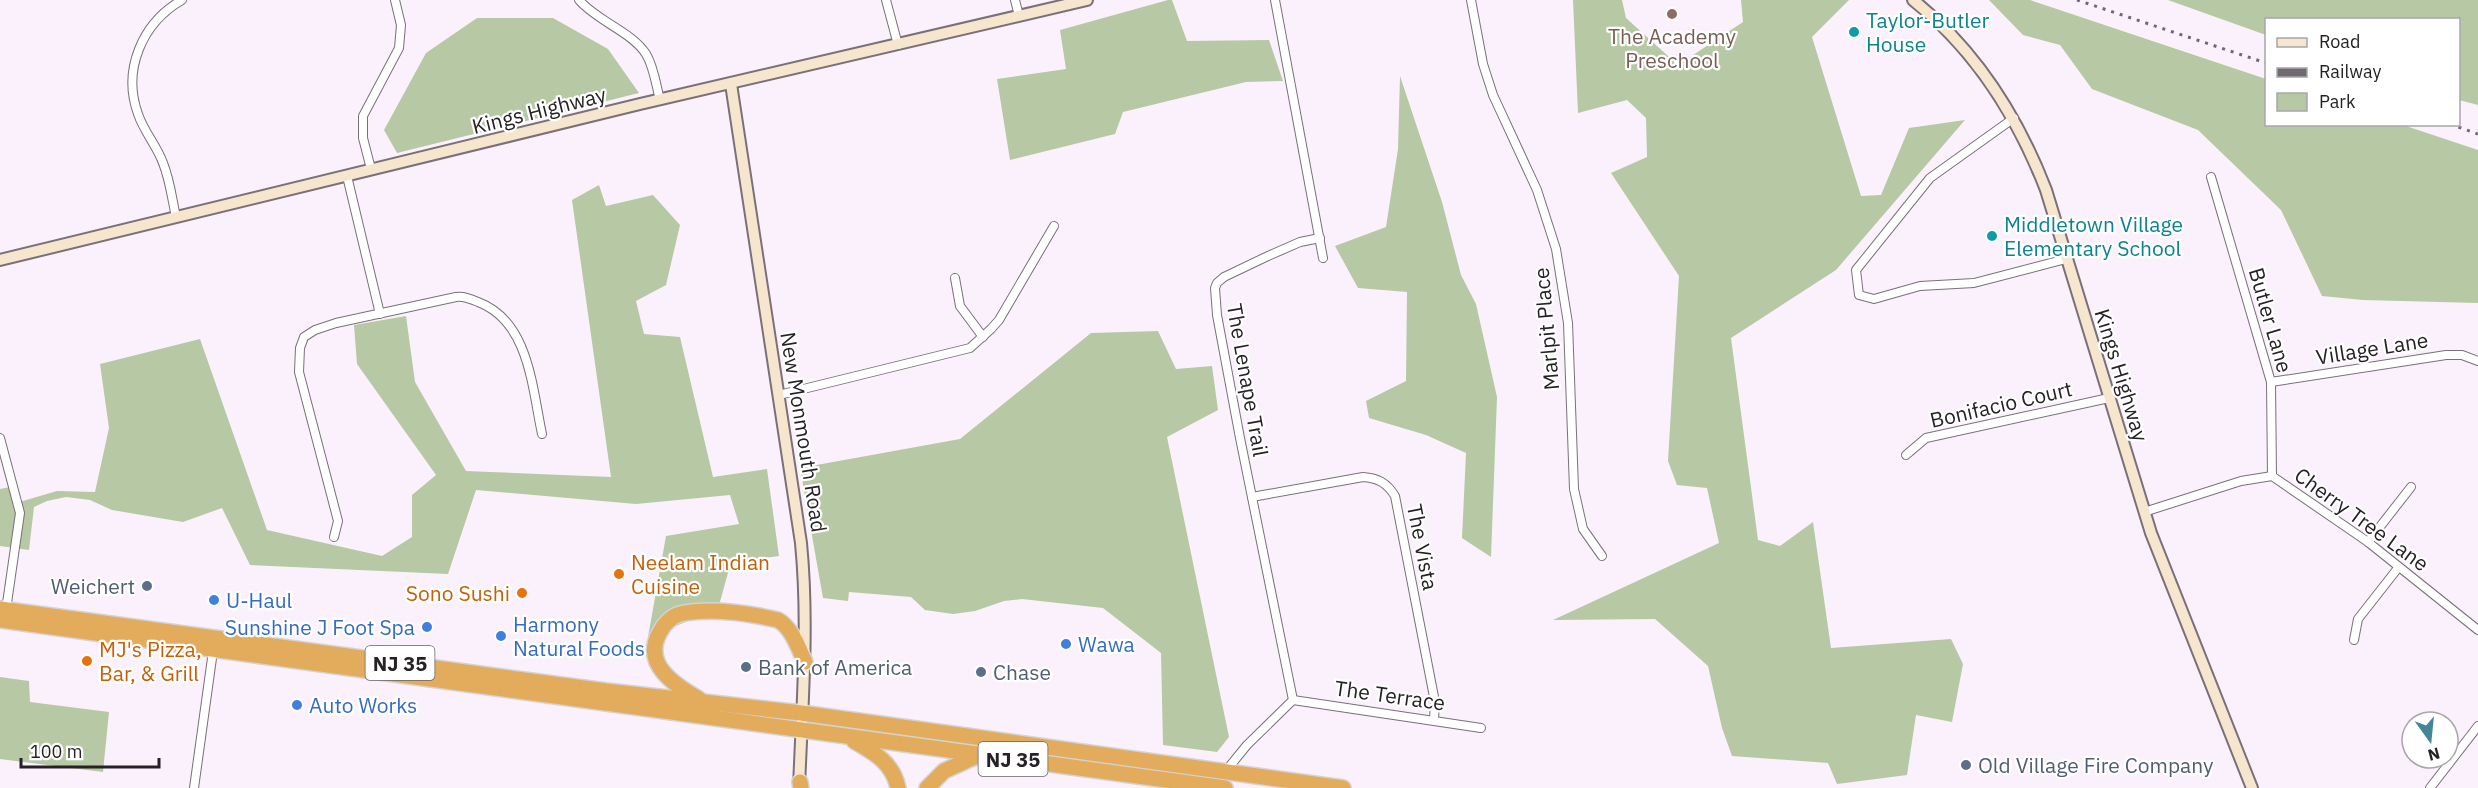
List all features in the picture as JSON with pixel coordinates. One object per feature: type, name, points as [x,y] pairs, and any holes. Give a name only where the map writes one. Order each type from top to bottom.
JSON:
[{"type":"highway","points":[[704,702],[674,685],[656,659],[657,636],[667,622],[680,614],[727,612],[778,620],[784,624],[794,639],[805,662]]},
{"type":"highway","name":"NJ 35","points":[[2,613],[213,651],[1225,788]]},
{"type":"highway","name":"NJ 35","points":[[2,613],[801,713],[1343,788]]},
{"type":"highway","points":[[846,736],[879,755],[891,769],[898,788]]},
{"type":"highway","points":[[927,788],[944,771],[981,754]]},
{"type":"street","points":[[176,217],[163,162],[138,115],[133,75],[138,50],[144,36],[161,14],[182,0]]},
{"type":"street","points":[[371,169],[363,138],[363,116],[399,48],[401,25],[395,0]]},
{"type":"street","points":[[579,0],[594,14],[642,49],[650,61],[660,100]]},
{"type":"street","points":[[886,0],[898,45]]},
{"type":"street","points":[[1016,0],[1019,16]]},
{"type":"street","name":"Kings Highway","points":[[0,260],[371,169],[1087,0]]},
{"type":"street","points":[[1275,0],[1323,258]]},
{"type":"street","name":"Marlpit Place","points":[[1471,0],[1483,64],[1493,95],[1537,190],[1556,249],[1568,322],[1574,489],[1583,529],[1602,556]]},
{"type":"street","name":"Kings Highway","points":[[1913,0],[1951,33],[1973,58],[2014,118],[2032,153],[2046,190],[2144,512],[2252,788]]},
{"type":"street","name":"New Monmouth Road","points":[[731,84],[801,543],[806,606],[800,786]]},
{"type":"street","points":[[2014,118],[1930,178],[1856,270],[1859,295],[1874,299],[1920,286],[1974,283],[2066,259]]},
{"type":"street","points":[[347,176],[380,314]]},
{"type":"street","name":"Butler Lane","points":[[2211,177],[2271,382],[2272,476]]},
{"type":"street","points":[[779,395],[961,352],[976,344],[999,320],[1054,226]]},
{"type":"street","name":"The Lenape Trail","points":[[1293,700],[1276,624],[1219,326],[1215,288],[1224,277],[1257,261],[1300,242],[1320,238]]},
{"type":"street","points":[[955,278],[960,306],[983,337]]},
{"type":"street","points":[[334,537],[338,521],[299,372],[300,348],[304,337],[315,330],[336,323],[460,297],[494,309],[510,324],[520,342],[542,434]]},
{"type":"street","name":"Village Lane","points":[[2271,382],[2446,355],[2462,355],[2478,361]]},
{"type":"street","name":"Bonifacio Court","points":[[1906,455],[1926,438],[2109,398]]},
{"type":"street","points":[[0,438],[20,513],[2,613]]},
{"type":"street","name":"Cherry Tree Lane","points":[[2144,512],[2241,481],[2272,476],[2368,542],[2478,630]]},
{"type":"street","name":"The Vista","points":[[1252,497],[1363,477],[1380,480],[1387,486],[1395,496],[1435,702],[1434,719]]},
{"type":"street","points":[[2368,542],[2411,487]]},
{"type":"street","points":[[2354,640],[2358,619],[2398,568]]},
{"type":"street","points":[[194,788],[213,651]]},
{"type":"street","points":[[1225,772],[1247,745],[1293,700]]},
{"type":"street","name":"The Terrace","points":[[1293,700],[1405,717],[1434,719],[1481,728]]},
{"type":"street","points":[[2430,788],[2478,726]]},
{"type":"green space","points":[[1172,0],[1187,41],[1269,40],[1283,81],[1246,82],[1123,112],[1115,134],[1010,160],[997,79],[1066,69],[1060,30]]},
{"type":"green space","points":[[1573,0],[1622,0],[1626,18],[1678,65],[1743,22],[1741,0],[1849,0],[1812,37],[1861,196],[1881,195],[1909,128],[1965,120],[1836,270],[1731,338],[1758,540],[1780,546],[1813,522],[1831,648],[1951,639],[1963,664],[1952,722],[1916,715],[1907,775],[1837,784],[1828,763],[1732,756],[1722,728],[1708,666],[1655,619],[1553,620],[1719,543],[1707,488],[1677,485],[1668,461],[1679,276],[1611,173],[1647,157],[1646,118],[1627,100],[1578,113]]},
{"type":"green space","points":[[1989,0],[2030,0],[2265,79],[2265,126],[2406,126],[2478,150],[2478,303],[2363,300],[2322,296],[2281,210],[2198,130],[2092,89],[2060,45],[2023,35]]},
{"type":"green space","points":[[2168,0],[2478,0],[2478,105],[2460,100],[2460,18],[2265,18],[2265,35]]},
{"type":"green space","points":[[477,18],[553,18],[608,49],[639,93],[397,153],[384,130],[426,53]]},
{"type":"green space","points":[[1400,76],[1442,202],[1461,275],[1476,304],[1497,397],[1491,557],[1462,538],[1466,453],[1426,435],[1369,418],[1366,401],[1406,381],[1407,292],[1358,288],[1335,246],[1386,227],[1398,149]]},
{"type":"green space","points":[[599,185],[606,206],[653,195],[680,225],[666,285],[636,301],[644,334],[680,337],[713,477],[767,469],[779,556],[731,562],[718,609],[648,637],[666,536],[739,524],[730,495],[636,504],[476,490],[448,574],[250,565],[222,508],[183,522],[112,510],[90,500],[66,497],[47,501],[34,507],[29,550],[0,546],[0,489],[10,487],[16,503],[57,491],[95,492],[109,428],[100,364],[200,339],[267,530],[382,556],[412,537],[412,495],[436,475],[357,364],[354,325],[406,316],[415,382],[466,471],[611,477],[572,200]]},
{"type":"green space","points":[[1158,331],[1176,369],[1212,366],[1218,410],[1167,437],[1229,737],[1217,752],[1163,745],[1161,653],[1103,608],[1022,599],[1004,601],[975,611],[953,614],[925,610],[911,597],[849,592],[848,601],[823,598],[800,468],[960,439],[1091,333]]},
{"type":"green space","points":[[0,677],[29,681],[30,702],[109,712],[103,772],[0,759]]},
{"type":"railway","points":[[2077,0],[2265,63]]},
{"type":"railway","points":[[2456,126],[2478,134]]},
{"type":"place","name":"The Academy Preschool","points":[[1672,14]]},
{"type":"place","name":"Taylor-Butler House","points":[[1854,32]]},
{"type":"place","name":"Middletown Village Elementary School","points":[[1992,236]]},
{"type":"place","name":"Neelam Indian Cuisine","points":[[619,574]]},
{"type":"place","name":"Weichert","points":[[147,586]]},
{"type":"place","name":"Sono Sushi","points":[[522,593]]},
{"type":"place","name":"U-Haul","points":[[214,600]]},
{"type":"place","name":"Sunshine J Foot Spa","points":[[427,627]]},
{"type":"place","name":"Harmony Natural Foods","points":[[501,636]]},
{"type":"place","name":"Wawa","points":[[1066,644]]},
{"type":"place","name":"MJ's Pizza, Bar, & Grill","points":[[87,661]]},
{"type":"place","name":"Bank of America","points":[[746,667]]},
{"type":"place","name":"Chase","points":[[981,672]]},
{"type":"place","name":"Auto Works","points":[[297,705]]},
{"type":"place","name":"Old Village Fire Company","points":[[1966,765]]}]
